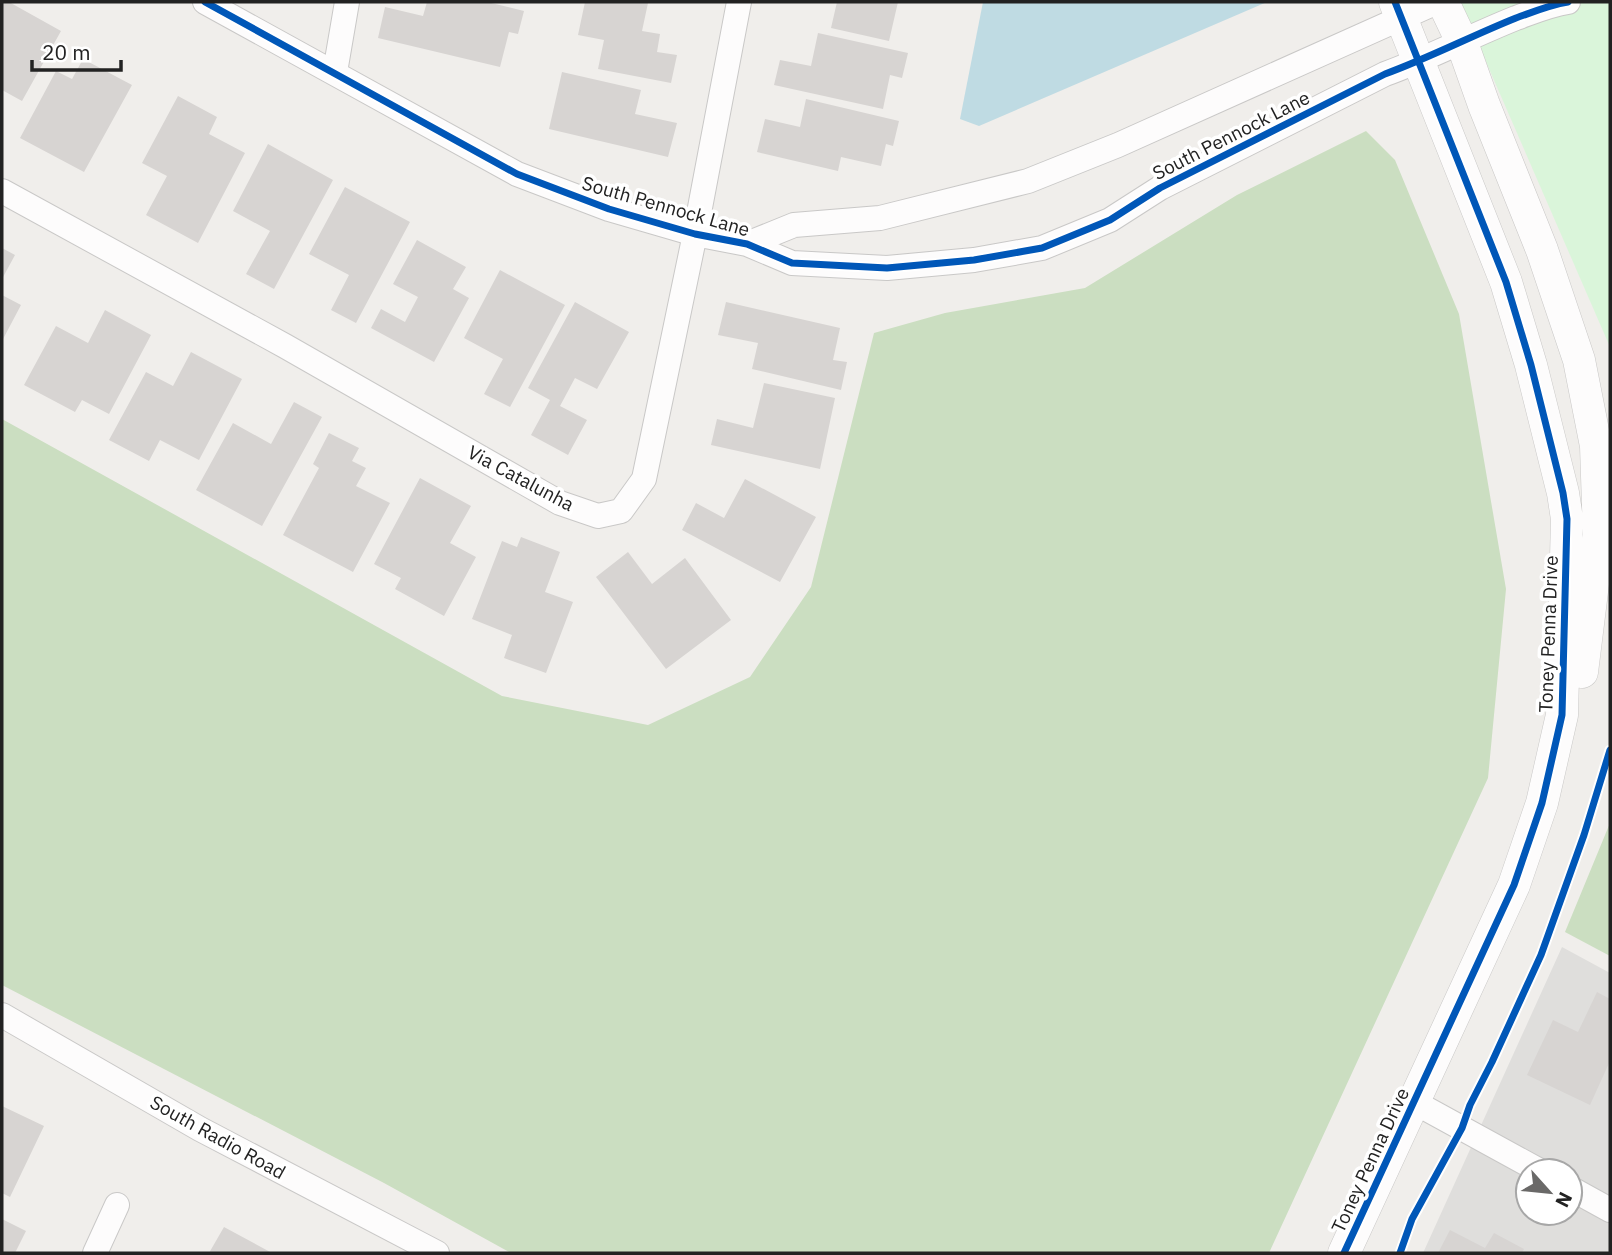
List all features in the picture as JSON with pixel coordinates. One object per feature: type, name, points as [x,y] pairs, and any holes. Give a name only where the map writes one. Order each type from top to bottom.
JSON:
[{"type":"street","name":"South Pennock Lane","points":[[205,2],[517,174],[609,209],[695,234],[747,244],[792,264],[887,268],[974,260],[1042,248],[1110,220],[1160,188],[1385,74],[1418,62],[1461,40],[1552,4],[1567,2]]},
{"type":"street","points":[[335,72],[347,2]]},
{"type":"street","name":"Via Catalunha","points":[[2,191],[285,346],[561,503],[598,516],[621,511],[644,479],[695,234],[739,2]]},
{"type":"street","name":"South Pennock Lane","points":[[747,244],[794,225],[880,218],[1028,181],[1118,145],[1399,9],[1437,2]]},
{"type":"street","name":"Toney Penna Drive","points":[[1443,2],[1461,40],[1542,250],[1579,360],[1596,446],[1599,534],[1582,672],[1562,715]]},
{"type":"street","name":"Toney Penna Drive","points":[[1344,1253],[1514,885],[1542,803],[1562,715],[1567,519],[1563,492],[1531,365],[1506,282],[1399,9]]},
{"type":"street","name":"South Radio Road","points":[[2,1015],[200,1129],[437,1253]]},
{"type":"street","points":[[1414,1102],[1514,1157]]},
{"type":"street","points":[[1584,1196],[1610,1210]]},
{"type":"street","points":[[95,1253],[117,1205]]},
{"type":"shaded area","points":[[1562,947],[1610,973],[1610,1253],[1423,1253]]},
{"type":"green space","points":[[1460,2],[1610,2],[1610,347]]},
{"type":"green space","points":[[1366,131],[1395,160],[1459,314],[1506,589],[1488,778],[1269,1253],[511,1253],[384,1183],[2,985],[2,419],[502,696],[648,725],[750,677],[811,587],[874,333],[945,313],[1085,288],[1237,195]]},
{"type":"green space","points":[[1610,823],[1610,956],[1565,932]]},
{"type":"water","points":[[983,2],[1267,2],[979,126],[960,119]]},
{"type":"building","points":[[2,2],[9,2],[61,31],[22,101],[2,90]]},
{"type":"building","points":[[427,2],[487,2],[524,11],[518,34],[509,32],[500,67],[378,38],[385,7],[423,16]]},
{"type":"building","points":[[585,2],[648,3],[642,31],[660,34],[657,52],[677,55],[671,83],[598,69],[604,40],[578,35]]},
{"type":"building","points":[[837,2],[898,2],[889,41],[831,28]]},
{"type":"building","points":[[818,33],[908,53],[902,78],[890,75],[883,109],[774,85],[780,60],[811,66]]},
{"type":"building","points":[[83,59],[132,85],[84,172],[20,138],[56,71],[72,79]]},
{"type":"building","points":[[562,72],[641,90],[635,114],[677,123],[668,157],[549,129]]},
{"type":"building","points":[[178,96],[217,117],[209,134],[245,153],[198,243],[146,215],[167,176],[142,163]]},
{"type":"building","points":[[806,99],[899,121],[893,146],[886,144],[881,166],[841,157],[838,171],[757,152],[765,119],[800,127]]},
{"type":"building","points":[[268,144],[333,180],[274,289],[246,274],[270,231],[233,211]]},
{"type":"building","points":[[345,187],[410,222],[356,323],[331,310],[349,275],[309,254]]},
{"type":"building","points":[[417,240],[466,267],[453,289],[469,298],[434,362],[371,328],[381,309],[405,322],[418,297],[393,284]]},
{"type":"building","points":[[2,248],[15,255],[2,279]]},
{"type":"building","points":[[500,270],[565,305],[510,407],[484,394],[503,359],[464,338]]},
{"type":"building","points":[[2,295],[21,305],[2,341]]},
{"type":"building","points":[[575,302],[629,332],[597,389],[575,378],[560,406],[587,420],[568,455],[531,435],[550,400],[528,388]]},
{"type":"building","points":[[726,302],[840,328],[833,360],[847,362],[841,390],[752,369],[758,343],[718,335]]},
{"type":"building","points":[[105,310],[151,335],[109,414],[82,400],[75,412],[24,385],[56,326],[88,343]]},
{"type":"building","points":[[191,352],[242,379],[199,460],[160,440],[149,461],[109,440],[146,372],[173,386]]},
{"type":"building","points":[[764,383],[835,398],[820,469],[711,445],[717,419],[753,428]]},
{"type":"building","points":[[294,402],[322,417],[262,526],[196,490],[233,423],[271,444]]},
{"type":"building","points":[[329,433],[359,448],[352,461],[366,468],[356,486],[390,503],[353,572],[283,535],[319,468],[313,464]]},
{"type":"building","points":[[420,478],[471,506],[450,543],[476,557],[444,616],[395,589],[401,578],[374,564]]},
{"type":"building","points":[[745,479],[816,517],[780,582],[682,530],[696,503],[724,518]]},
{"type":"building","points":[[521,537],[560,552],[545,592],[573,602],[546,673],[504,658],[512,635],[472,619],[502,541],[517,547]]},
{"type":"building","points":[[628,552],[652,584],[685,558],[731,620],[666,669],[596,577]]},
{"type":"building","points":[[1597,992],[1610,999],[1610,1061],[1590,1105],[1527,1075],[1553,1020],[1578,1032]]},
{"type":"building","points":[[2,1106],[44,1126],[10,1197],[2,1193]]},
{"type":"building","points":[[2,1219],[26,1231],[15,1253],[2,1253]]},
{"type":"building","points":[[224,1227],[272,1253],[209,1253]]},
{"type":"building","points":[[1450,1230],[1485,1248],[1494,1233],[1524,1249],[1522,1253],[1438,1253]]},
{"type":"cycle path","points":[[205,2],[517,174],[609,209],[695,234],[747,244],[792,263],[887,268],[974,260],[1042,248],[1110,220],[1160,188],[1385,74],[1516,18],[1568,2]]},
{"type":"cycle path","points":[[1344,1253],[1514,885],[1542,803],[1562,715],[1567,519],[1563,493],[1531,365],[1506,282],[1395,2]]},
{"type":"cycle path","points":[[1400,1253],[1412,1219],[1462,1128],[1470,1105],[1541,955],[1584,835],[1610,750]]}]
